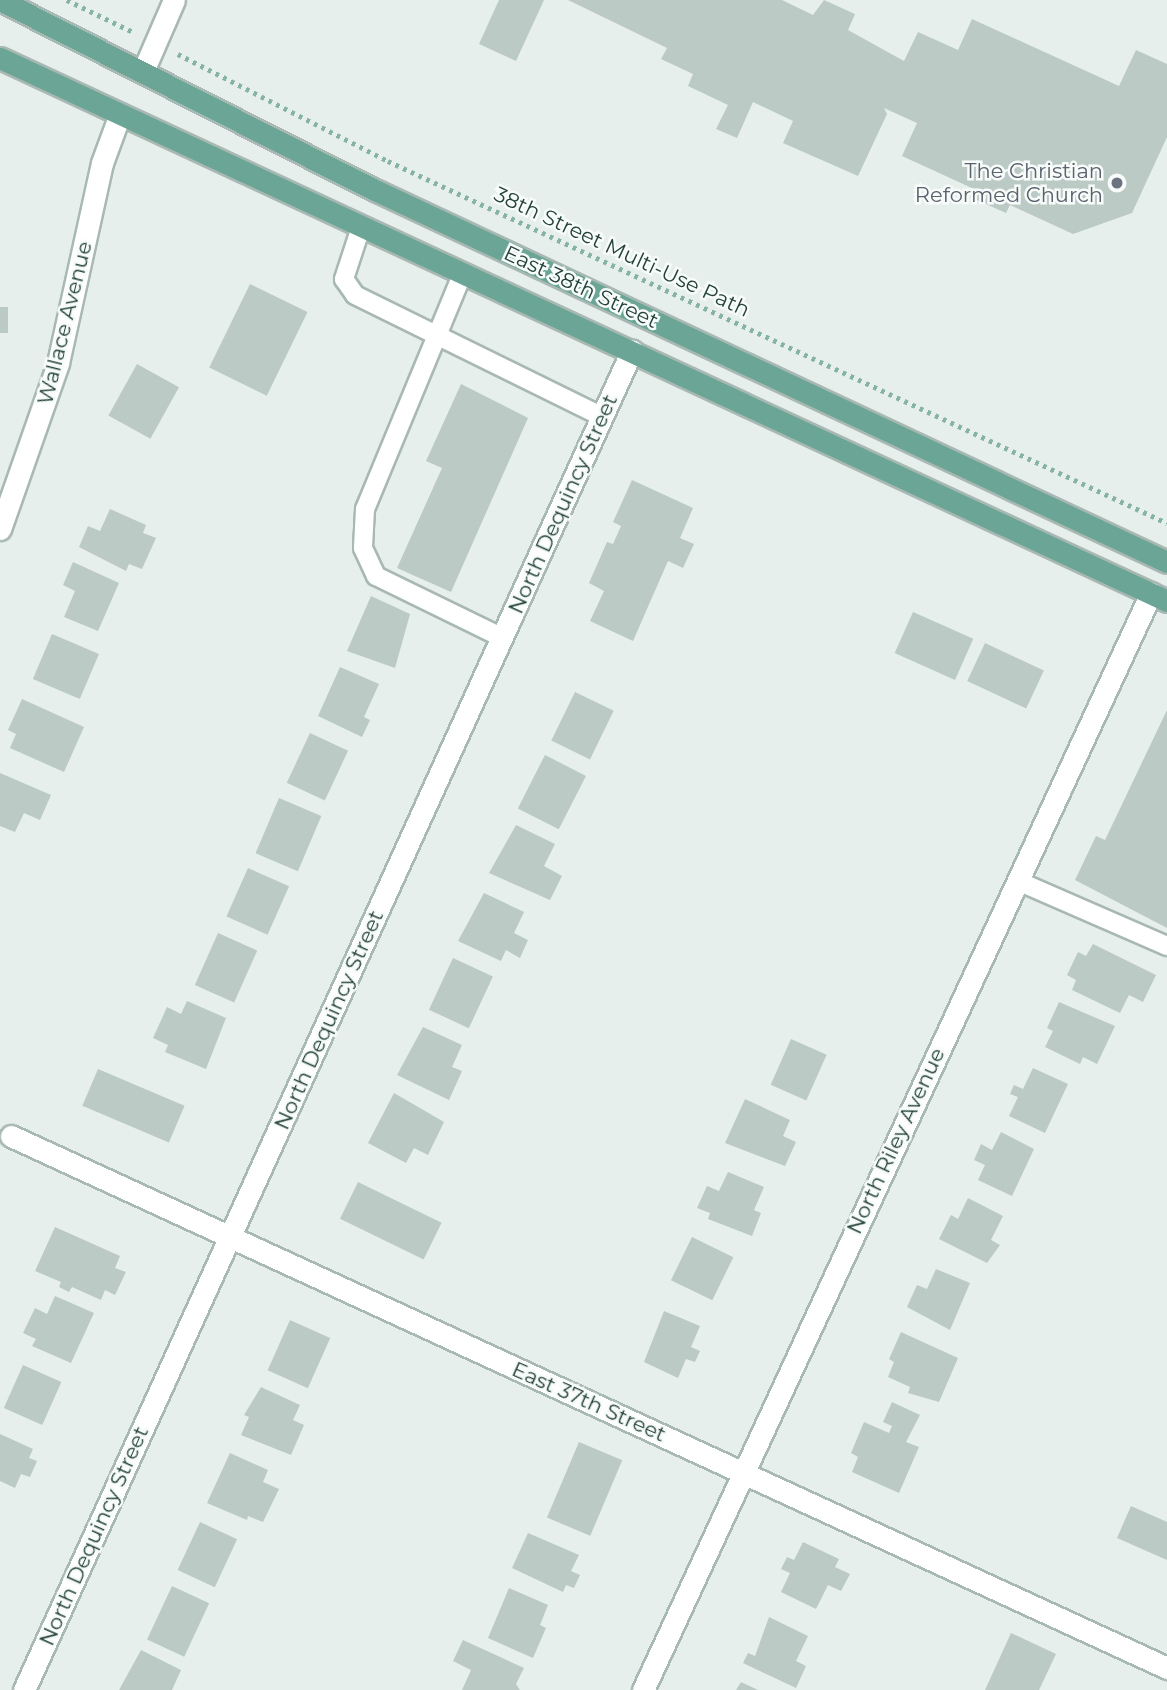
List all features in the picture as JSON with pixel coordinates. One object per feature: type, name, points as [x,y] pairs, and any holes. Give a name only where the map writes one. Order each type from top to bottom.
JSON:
[{"type":"main road","name":"East 38th Street","points":[[0,0],[144,69],[375,190],[1167,562]]},
{"type":"main road","name":"East 38th Street","points":[[0,58],[1159,597]]},
{"type":"street","points":[[144,69],[174,0]]},
{"type":"street","name":"Wallace Avenue","points":[[0,530],[7,493],[58,363],[102,163],[120,114]]},
{"type":"street","name":"North Dequincy Street","points":[[24,1690],[632,350]]},
{"type":"street","name":"North Riley Avenue","points":[[643,1690],[742,1471],[1018,881],[1159,597]]},
{"type":"street","name":"East 37th Street","points":[[5,1135],[1167,1668]]},
{"type":"lane","points":[[361,228],[344,279],[355,295],[603,418]]},
{"type":"lane","points":[[462,275],[365,509],[363,548],[376,576],[503,638]]},
{"type":"lane","points":[[1018,881],[1167,946]]},
{"type":"path","name":"38th Street Multi-Use Path","points":[[67,0],[388,161],[1167,523]]},
{"type":"building","points":[[499,0],[544,0],[516,61],[479,44]]},
{"type":"building","points":[[568,0],[782,0],[813,15],[824,0],[855,14],[848,30],[904,61],[918,32],[958,50],[972,19],[1119,86],[1136,50],[1167,64],[1167,137],[1132,213],[1073,234],[1010,205],[1006,213],[970,197],[974,189],[902,156],[917,123],[884,108],[887,114],[858,176],[783,143],[793,121],[753,102],[737,138],[716,129],[728,105],[688,86],[693,74],[661,59],[667,48]]},
{"type":"building","points":[[250,284],[308,312],[267,396],[209,368]]},
{"type":"building","points":[[0,307],[8,307],[8,333],[0,333]]},
{"type":"building","points":[[137,364],[179,387],[150,439],[108,416]]},
{"type":"building","points":[[461,384],[528,418],[451,592],[397,568],[442,468],[426,461]]},
{"type":"building","points":[[632,480],[693,508],[680,538],[694,544],[683,568],[668,561],[633,641],[590,621],[604,591],[589,583],[607,542],[613,544],[621,526],[613,522]]},
{"type":"building","points":[[110,509],[146,525],[143,533],[156,538],[142,569],[129,564],[126,571],[79,547],[88,526],[100,531]]},
{"type":"building","points":[[73,562],[119,583],[98,631],[64,617],[75,591],[63,585]]},
{"type":"building","points":[[371,596],[410,614],[395,668],[347,651]]},
{"type":"building","points":[[913,612],[973,639],[955,680],[895,653]]},
{"type":"building","points":[[52,634],[99,654],[80,699],[33,679]]},
{"type":"building","points":[[985,643],[1044,670],[1026,709],[967,681]]},
{"type":"building","points":[[340,667],[379,684],[364,717],[370,720],[362,737],[318,716]]},
{"type":"building","points":[[575,692],[614,711],[590,759],[551,741]]},
{"type":"building","points":[[22,699],[84,727],[64,772],[10,748],[16,734],[8,730]]},
{"type":"building","points":[[1167,710],[1167,928],[1075,880],[1096,836],[1105,840]]},
{"type":"building","points":[[310,733],[348,751],[325,801],[287,783]]},
{"type":"building","points":[[545,755],[586,776],[559,829],[518,808]]},
{"type":"building","points":[[0,773],[51,795],[40,820],[24,813],[15,832],[0,826]]},
{"type":"building","points":[[279,798],[321,816],[298,871],[256,853]]},
{"type":"building","points":[[516,825],[555,844],[544,866],[562,876],[550,900],[489,873]]},
{"type":"building","points":[[248,868],[289,886],[268,935],[226,916]]},
{"type":"building","points":[[484,893],[524,912],[514,933],[528,940],[520,958],[506,950],[501,961],[458,941]]},
{"type":"building","points":[[218,933],[257,950],[234,1003],[195,985]]},
{"type":"building","points":[[1093,944],[1156,975],[1143,1002],[1129,995],[1120,1013],[1072,990],[1076,980],[1067,975],[1078,952],[1086,956]]},
{"type":"building","points":[[453,958],[493,977],[469,1028],[429,1010]]},
{"type":"building","points":[[187,1001],[226,1018],[206,1069],[165,1052],[168,1045],[153,1038],[167,1007],[181,1014]]},
{"type":"building","points":[[1059,1002],[1115,1026],[1097,1064],[1083,1057],[1080,1064],[1045,1047],[1053,1031],[1047,1028]]},
{"type":"building","points":[[423,1027],[462,1045],[452,1067],[462,1071],[449,1100],[397,1075]]},
{"type":"building","points":[[791,1039],[827,1055],[806,1101],[771,1085]]},
{"type":"building","points":[[1033,1068],[1068,1084],[1045,1133],[1009,1116],[1018,1097],[1010,1094],[1014,1085],[1023,1089]]},
{"type":"building","points":[[98,1069],[185,1106],[169,1143],[82,1106]]},
{"type":"building","points":[[394,1093],[444,1122],[428,1155],[414,1148],[406,1163],[368,1143]]},
{"type":"building","points":[[745,1099],[790,1120],[783,1136],[796,1142],[785,1166],[725,1143]]},
{"type":"building","points":[[1001,1132],[1034,1149],[1012,1196],[978,1180],[985,1165],[974,1160],[981,1144],[992,1150]]},
{"type":"building","points":[[728,1172],[764,1187],[754,1210],[761,1213],[752,1236],[708,1219],[710,1213],[697,1208],[707,1186],[719,1191]]},
{"type":"building","points":[[358,1182],[442,1223],[424,1260],[340,1219]]},
{"type":"building","points":[[968,1198],[1003,1216],[991,1240],[1000,1245],[987,1263],[939,1239],[951,1215],[958,1219]]},
{"type":"building","points":[[55,1227],[120,1256],[115,1268],[126,1272],[115,1295],[105,1290],[101,1300],[72,1287],[69,1292],[59,1287],[61,1282],[35,1271]]},
{"type":"building","points":[[692,1237],[733,1257],[712,1300],[671,1280]]},
{"type":"building","points":[[936,1269],[970,1283],[950,1330],[907,1307],[917,1285],[927,1289]]},
{"type":"building","points":[[55,1296],[94,1313],[71,1363],[32,1346],[36,1339],[23,1333],[35,1308],[47,1314]]},
{"type":"building","points":[[664,1311],[700,1326],[691,1347],[700,1351],[695,1362],[686,1359],[678,1378],[644,1362]]},
{"type":"building","points":[[290,1320],[330,1338],[308,1388],[268,1370]]},
{"type":"building","points":[[901,1332],[958,1358],[939,1402],[908,1393],[910,1387],[888,1377],[894,1362],[889,1359]]},
{"type":"building","points":[[23,1365],[61,1382],[42,1425],[4,1408]]},
{"type":"building","points":[[261,1387],[300,1405],[293,1420],[304,1425],[291,1455],[241,1435],[249,1417],[244,1415]]},
{"type":"building","points":[[892,1402],[920,1415],[906,1442],[919,1447],[899,1493],[852,1472],[858,1457],[851,1453],[864,1422],[889,1433],[892,1426],[883,1422]]},
{"type":"building","points":[[0,1434],[33,1449],[29,1458],[37,1461],[30,1477],[21,1474],[15,1488],[0,1481]]},
{"type":"building","points":[[579,1442],[622,1460],[590,1536],[547,1517]]},
{"type":"building","points":[[230,1453],[268,1470],[263,1482],[279,1489],[263,1522],[248,1516],[247,1520],[207,1503]]},
{"type":"building","points":[[1131,1506],[1167,1522],[1167,1560],[1117,1538]]},
{"type":"building","points":[[200,1522],[237,1539],[215,1587],[178,1570]]},
{"type":"building","points":[[528,1533],[579,1555],[571,1571],[580,1575],[574,1588],[566,1585],[563,1592],[512,1568]]},
{"type":"building","points":[[803,1542],[839,1559],[835,1567],[850,1574],[841,1591],[828,1585],[816,1609],[781,1592],[790,1573],[781,1569],[787,1557],[794,1560]]},
{"type":"building","points":[[172,1586],[209,1603],[184,1657],[147,1639]]},
{"type":"building","points":[[509,1588],[548,1605],[540,1625],[546,1628],[533,1658],[488,1638]]},
{"type":"building","points":[[769,1617],[808,1636],[796,1661],[806,1666],[796,1688],[743,1663],[748,1653],[755,1656]]},
{"type":"building","points":[[1011,1633],[1056,1654],[1039,1690],[985,1690]]},
{"type":"building","points":[[463,1640],[524,1668],[516,1684],[520,1690],[462,1690],[471,1670],[453,1661]]},
{"type":"building","points":[[141,1650],[181,1670],[172,1690],[119,1690]]},
{"type":"building","points":[[741,1682],[758,1690],[736,1690]]},
{"type":"place","name":"The Christian Reformed Church","points":[[1117,183]]}]
